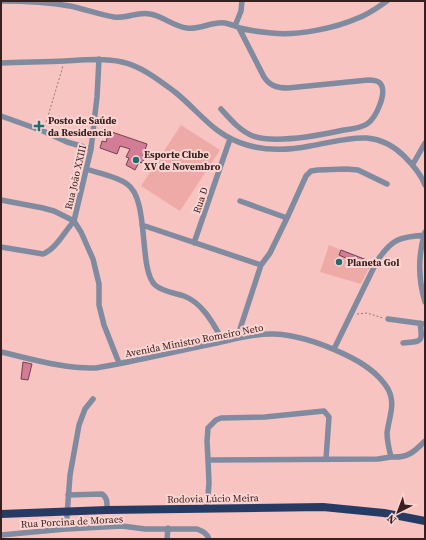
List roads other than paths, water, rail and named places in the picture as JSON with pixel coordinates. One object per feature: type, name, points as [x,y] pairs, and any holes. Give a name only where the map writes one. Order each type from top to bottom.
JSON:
[{"type":"highway","name":"Rodovia Lúcio Meira","points":[[1,514],[107,510],[323,507],[384,513],[425,521]]},
{"type":"street","points":[[1,1],[53,4],[122,18],[145,13],[162,18],[181,27],[189,28],[225,22],[237,27],[272,33],[297,33],[344,24],[360,18],[387,1]]},
{"type":"street","points":[[220,109],[232,122],[252,136],[263,138],[289,138],[325,134],[366,125],[372,120],[380,104],[383,92],[380,83],[375,80],[288,88],[281,88],[268,83],[237,27],[242,1]]},
{"type":"street","points":[[1,63],[99,59],[123,62],[151,75],[175,92],[217,132],[230,139],[248,146],[265,149],[286,149],[355,137],[372,138],[387,143],[395,148],[412,164],[425,185]]},
{"type":"street","name":"Rua João XXIII","points":[[99,59],[97,97],[91,149],[74,221],[81,232],[93,259],[99,284],[99,305],[104,325],[119,363]]},
{"type":"street","points":[[1,116],[43,130],[67,142],[91,149]]},
{"type":"street","points":[[286,149],[289,138]]},
{"type":"street","name":"Rua D","points":[[194,243],[230,139]]},
{"type":"street","points":[[412,164],[425,143]]},
{"type":"street","points":[[87,169],[121,181],[132,187],[142,225],[148,268],[155,285],[162,290],[186,296],[194,302],[203,310],[223,341]]},
{"type":"street","points":[[237,338],[261,265],[270,253],[306,176],[311,172],[318,170],[358,170],[387,184]]},
{"type":"street","points":[[1,200],[54,211],[74,221],[52,247],[43,254],[1,247]]},
{"type":"street","points":[[240,201],[287,218]]},
{"type":"street","points":[[142,225],[261,265]]},
{"type":"street","points":[[334,349],[377,261],[386,248],[396,240],[409,236],[425,234],[420,258],[420,280],[425,299]]},
{"type":"street","points":[[388,319],[423,324],[421,339],[418,341],[403,343]]},
{"type":"street","name":"Avenida Ministro Romeiro Neto","points":[[1,352],[67,366],[96,368],[237,338],[272,334],[286,335],[334,349],[360,361],[381,380],[388,389],[392,398],[393,405],[387,434],[388,446],[392,457]]},
{"type":"street","points":[[66,528],[68,495],[79,425],[85,409],[93,399]]},
{"type":"street","points":[[207,508],[209,483],[207,441],[208,428],[216,420],[225,418],[289,415],[324,411],[329,417],[326,459]]},
{"type":"street","points":[[208,460],[401,458],[409,455],[425,441]]},
{"type":"street","points":[[68,495],[102,494],[106,498],[107,510]]},
{"type":"street","name":"Rua Porcina de Moraes","points":[[1,535],[66,528],[122,526],[145,529],[197,529],[208,535],[209,539]]},
{"type":"street","points":[[167,539],[168,528]]},
{"type":"place","name":"Posto de Saúde da Residencia","points":[[39,126]]},
{"type":"place","name":"Esporte Clube XV de Novembro","points":[[136,160]]},
{"type":"place","name":"Planeta Gol","points":[[339,262]]}]
